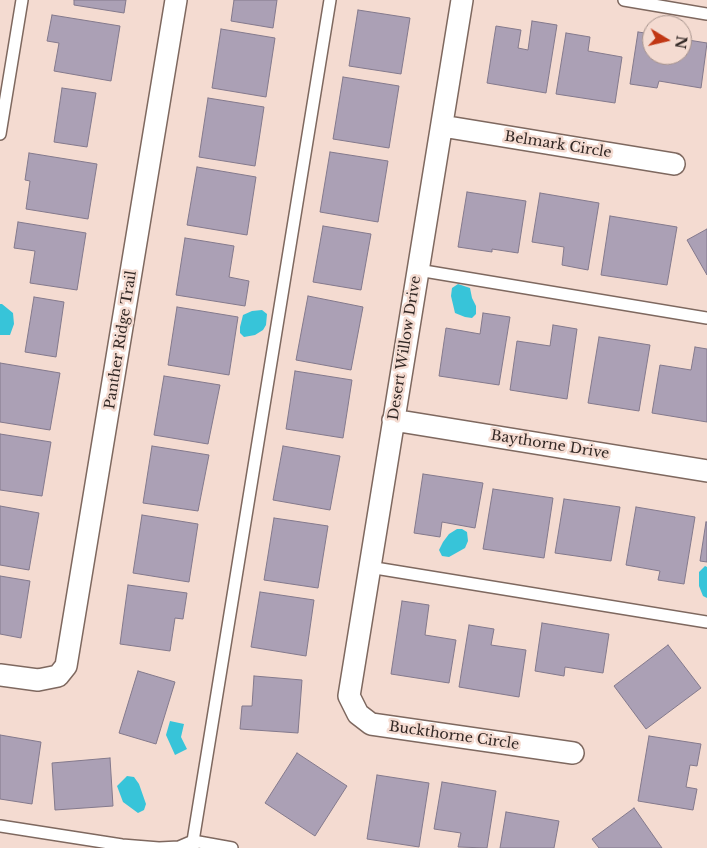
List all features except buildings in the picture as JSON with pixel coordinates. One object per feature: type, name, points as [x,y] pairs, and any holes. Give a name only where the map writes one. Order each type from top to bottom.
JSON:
[{"type":"street","name":"Panther Ridge Trail","points":[[0,675],[38,680],[58,676],[66,666],[176,0]]},
{"type":"street","name":"Desert Willow Drive","points":[[349,696],[462,0]]},
{"type":"street","name":"Belmark Circle","points":[[442,126],[674,164]]},
{"type":"street","name":"Baythorne Drive","points":[[393,420],[707,471]]},
{"type":"street","name":"Buckthorne Circle","points":[[349,696],[358,714],[372,724],[573,753]]},
{"type":"lane","points":[[0,134],[22,0]]},
{"type":"lane","points":[[193,845],[330,0]]},
{"type":"lane","points":[[624,0],[707,14]]},
{"type":"lane","points":[[418,270],[707,318]]},
{"type":"lane","points":[[369,567],[707,622]]},
{"type":"lane","points":[[0,826],[122,845],[159,848],[193,845],[232,848]]},
{"type":"water","points":[[458,284],[470,288],[476,306],[476,314],[472,318],[455,313],[451,296],[452,288]]},
{"type":"water","points":[[0,304],[13,313],[14,324],[10,335],[0,335]]},
{"type":"water","points":[[262,310],[267,314],[266,325],[263,330],[255,335],[244,337],[240,333],[243,315],[252,311]]},
{"type":"water","points":[[457,529],[467,532],[468,541],[465,548],[449,557],[442,556],[439,550],[443,542],[449,534]]},
{"type":"water","points":[[705,566],[707,567],[707,598],[703,596],[699,586],[699,572]]},
{"type":"water","points":[[170,721],[184,724],[181,737],[187,749],[175,755],[166,735]]},
{"type":"water","points":[[127,776],[134,777],[139,784],[146,804],[144,810],[138,813],[123,802],[117,786]]}]
